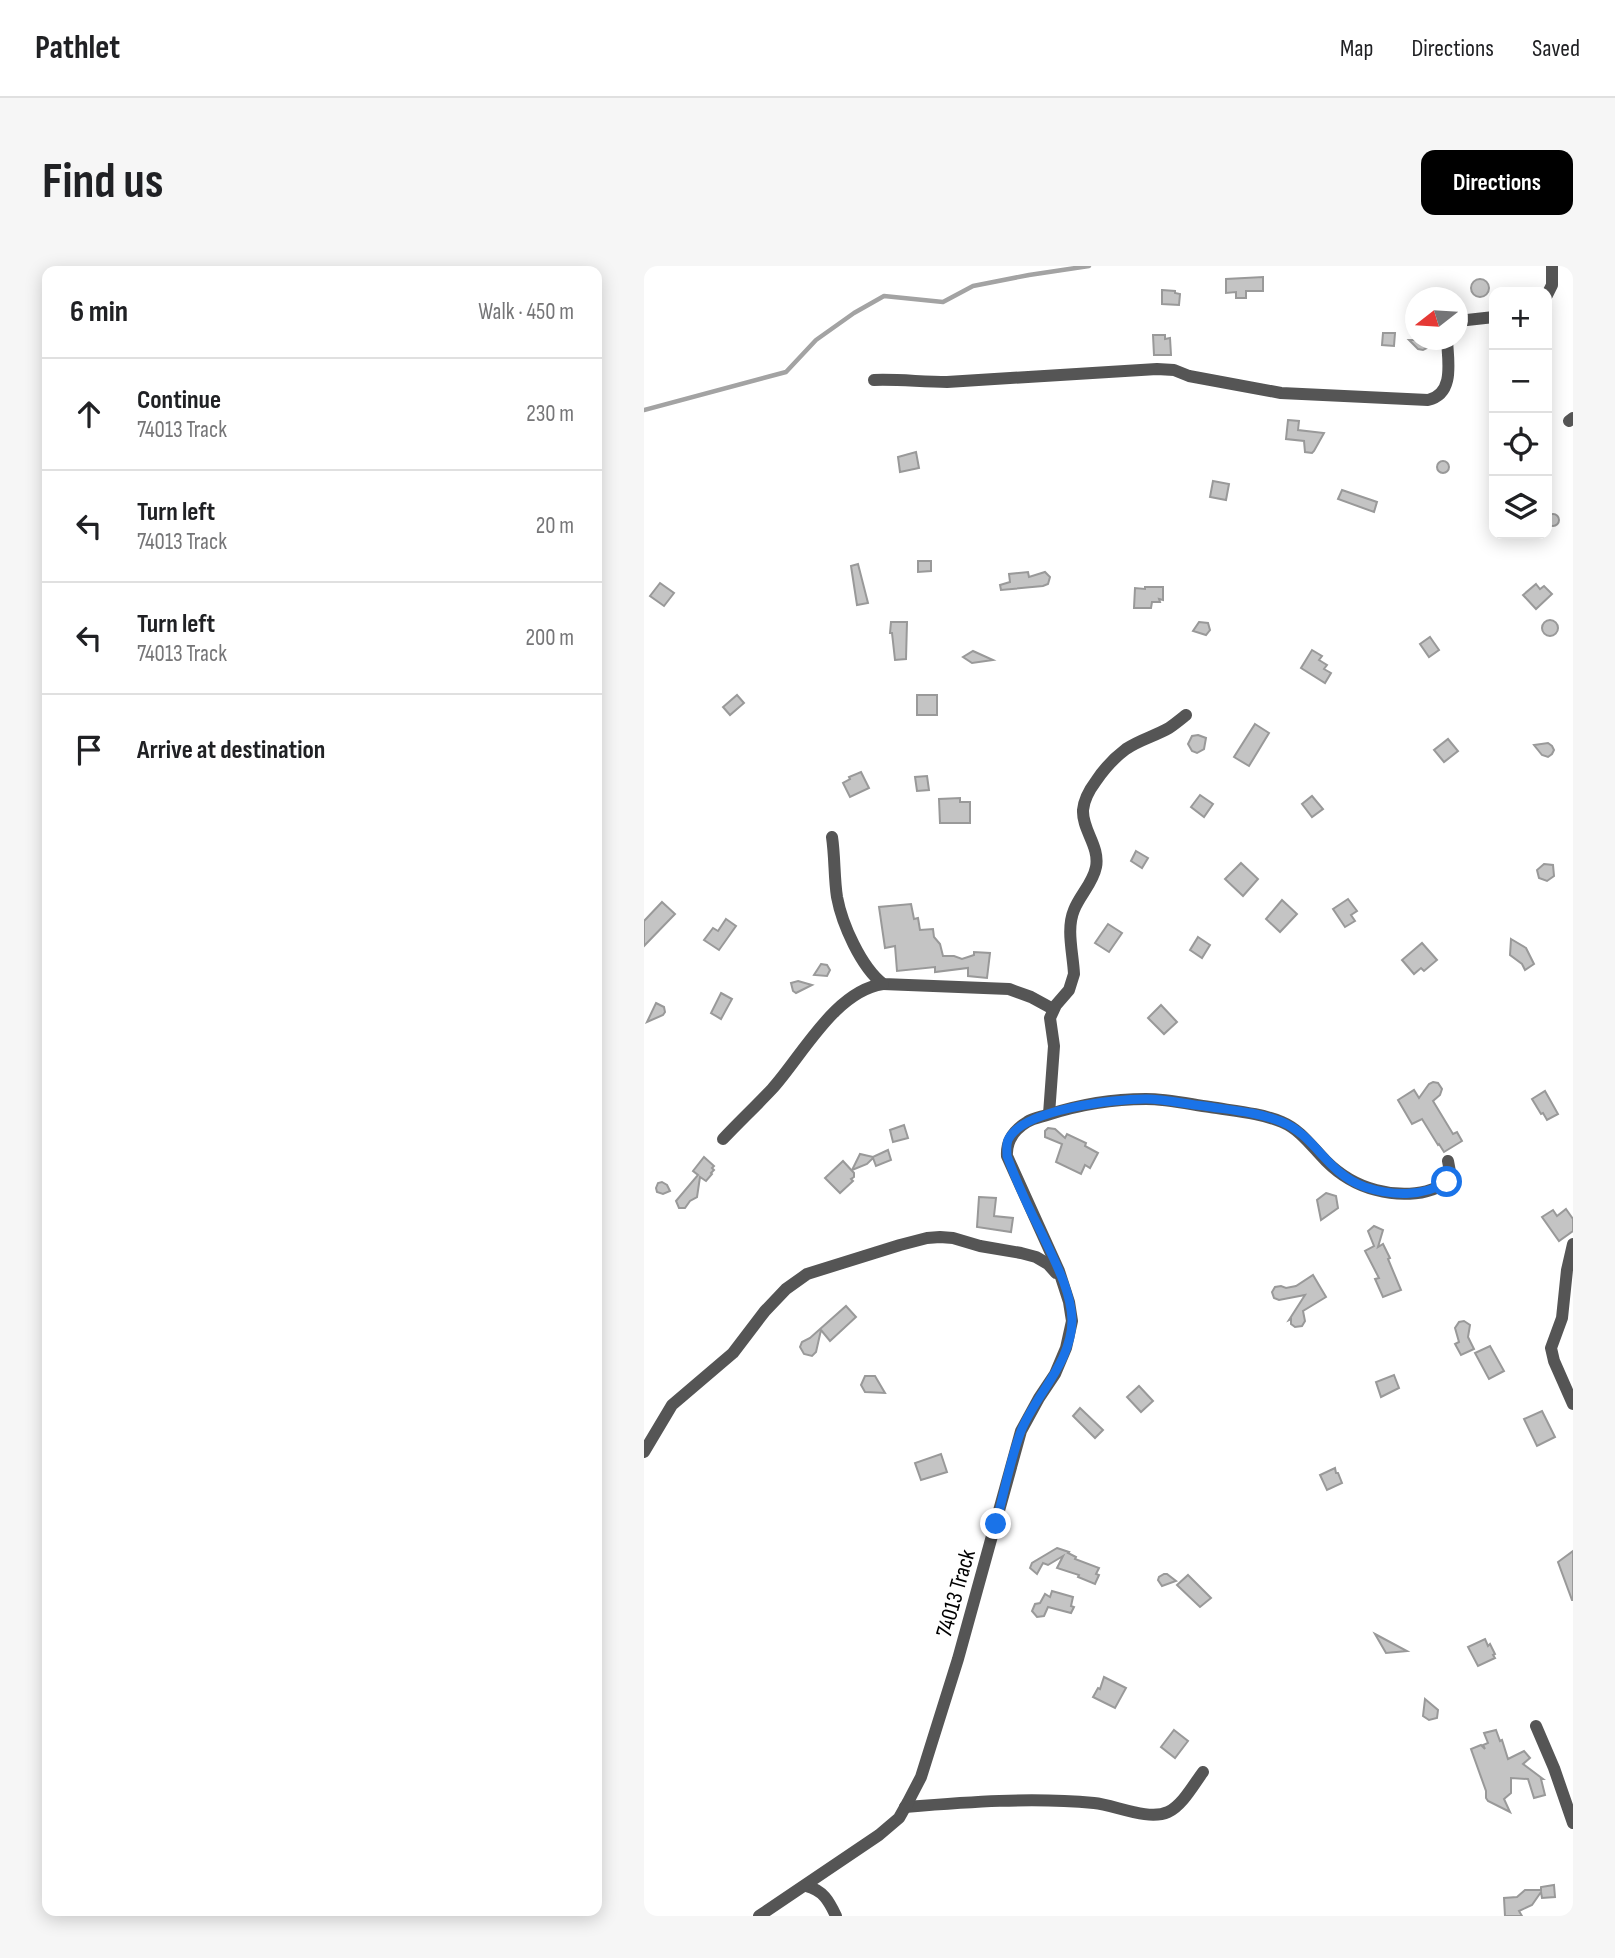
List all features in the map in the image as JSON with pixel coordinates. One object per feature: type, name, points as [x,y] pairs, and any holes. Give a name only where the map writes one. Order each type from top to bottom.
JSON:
[{"type":"street","points":[[1551,287],[1552,266]]},
{"type":"street","points":[[1468,320],[1489,318]]},
{"type":"street","points":[[874,380],[947,382],[1157,369],[1174,370],[1189,376],[1281,393],[1428,400],[1440,396],[1445,388],[1448,378],[1447,350]]},
{"type":"street","points":[[1049,1114],[1054,1045],[1050,1018],[1053,1009],[1073,981],[1071,920],[1078,901],[1094,875],[1097,863],[1097,853],[1085,824],[1084,802],[1103,770],[1115,758],[1128,748],[1169,728],[1186,715]]},
{"type":"street","points":[[832,837],[837,898],[845,924],[860,959],[883,984]]},
{"type":"street","points":[[723,1139],[773,1088],[835,1010],[849,999],[876,985],[1009,989],[1053,1009]]},
{"type":"street","name":"74013 Track","points":[[759,1916],[879,1835],[898,1818],[905,1807],[921,1776],[958,1659],[1021,1431],[1055,1374],[1066,1348],[1072,1321],[1069,1302],[1007,1156],[1008,1140],[1014,1133],[1028,1121],[1075,1107],[1147,1099],[1249,1113],[1281,1122],[1310,1142],[1333,1168],[1348,1179],[1387,1192],[1423,1192],[1440,1186],[1451,1177],[1448,1161]]},
{"type":"street","points":[[644,1452],[673,1405],[733,1353],[765,1311],[786,1289],[807,1273],[900,1245],[940,1237],[1037,1258],[1048,1264],[1061,1279]]},
{"type":"street","points":[[1573,1244],[1567,1270],[1562,1318],[1551,1348],[1573,1404]]},
{"type":"street","points":[[1536,1726],[1573,1823]]},
{"type":"street","points":[[905,1807],[1067,1800],[1101,1803],[1157,1815],[1177,1805],[1203,1772]]},
{"type":"street","points":[[806,1886],[819,1891],[836,1916]]},
{"type":"building","points":[[1263,277],[1263,291],[1246,291],[1246,298],[1236,298],[1236,292],[1226,293],[1226,279]]},
{"type":"building","points":[[1476,279],[1484,279],[1489,292],[1484,297],[1476,297],[1471,292],[1471,284]]},
{"type":"building","points":[[1162,290],[1180,294],[1179,305],[1162,304]]},
{"type":"building","points":[[1383,333],[1395,333],[1394,346],[1382,345]]},
{"type":"building","points":[[1153,335],[1170,338],[1171,355],[1154,355]]},
{"type":"building","points":[[1288,420],[1299,421],[1298,430],[1324,433],[1312,453],[1305,452],[1304,441],[1286,439]]},
{"type":"building","points":[[916,452],[919,468],[900,472],[898,457]]},
{"type":"building","points":[[1443,461],[1449,467],[1443,473],[1437,467]]},
{"type":"building","points":[[1213,481],[1229,484],[1226,500],[1210,497]]},
{"type":"building","points":[[1342,490],[1377,502],[1374,512],[1338,499]]},
{"type":"building","points":[[1552,514],[1559,520],[1553,526]]},
{"type":"building","points":[[918,561],[931,561],[931,571],[918,572]]},
{"type":"building","points":[[858,564],[868,603],[857,605],[851,566]]},
{"type":"building","points":[[1028,572],[1029,577],[1045,572],[1050,577],[1048,584],[1001,590],[1000,585],[1010,582],[1009,574]]},
{"type":"building","points":[[660,583],[674,593],[664,606],[650,596]]},
{"type":"building","points":[[1536,584],[1540,589],[1544,586],[1552,594],[1536,609],[1523,595]]},
{"type":"building","points":[[1163,587],[1163,600],[1152,602],[1151,608],[1134,608],[1135,588]]},
{"type":"building","points":[[1547,620],[1553,620],[1558,628],[1556,634],[1547,636],[1542,631],[1542,625]]},
{"type":"building","points":[[891,622],[907,622],[906,659],[895,660],[890,633]]},
{"type":"building","points":[[1199,622],[1208,623],[1210,630],[1206,635],[1193,631]]},
{"type":"building","points":[[1430,637],[1439,650],[1429,657],[1420,644]]},
{"type":"building","points":[[1312,650],[1322,656],[1319,660],[1327,665],[1324,669],[1331,673],[1325,683],[1301,668]]},
{"type":"building","points":[[973,651],[993,660],[972,663],[963,657]]},
{"type":"building","points":[[737,695],[744,703],[730,715],[723,707]]},
{"type":"building","points":[[917,695],[937,695],[937,715],[917,715]]},
{"type":"building","points":[[1255,724],[1269,733],[1249,766],[1234,757]]},
{"type":"building","points":[[1192,736],[1206,738],[1204,749],[1197,753],[1192,751],[1188,744]]},
{"type":"building","points":[[1448,739],[1458,751],[1444,762],[1434,750]]},
{"type":"building","points":[[1548,743],[1554,750],[1548,757],[1542,755],[1534,745]]},
{"type":"building","points":[[861,772],[869,788],[850,797],[843,783]]},
{"type":"building","points":[[927,776],[929,790],[917,791],[915,777]]},
{"type":"building","points":[[1200,795],[1213,804],[1204,817],[1191,807]]},
{"type":"building","points":[[1312,796],[1323,809],[1312,817],[1302,804]]},
{"type":"building","points":[[960,798],[960,802],[970,802],[970,823],[940,823],[939,799]]},
{"type":"building","points":[[1136,851],[1148,858],[1142,868],[1131,861]]},
{"type":"building","points":[[1241,863],[1258,879],[1243,896],[1225,879]]},
{"type":"building","points":[[1544,864],[1553,865],[1554,876],[1547,881],[1539,878],[1537,870]]},
{"type":"building","points":[[1348,899],[1357,911],[1351,915],[1355,921],[1345,927],[1333,909]]},
{"type":"building","points":[[1282,900],[1297,914],[1280,932],[1266,919]]},
{"type":"building","points":[[662,902],[675,914],[644,946],[644,921]]},
{"type":"building","points":[[911,904],[920,930],[933,929],[943,956],[962,959],[974,955],[974,952],[990,953],[987,978],[968,976],[968,968],[935,972],[935,967],[897,971],[895,946],[885,948],[879,907]]},
{"type":"building","points":[[726,919],[736,926],[719,950],[704,940],[713,928],[718,931]]},
{"type":"building","points":[[1108,924],[1122,933],[1109,952],[1095,943]]},
{"type":"building","points":[[1198,937],[1210,945],[1202,958],[1190,950]]},
{"type":"building","points":[[1511,939],[1526,948],[1534,964],[1525,970],[1522,964],[1510,955]]},
{"type":"building","points":[[1422,943],[1437,960],[1424,971],[1421,968],[1414,974],[1402,960]]},
{"type":"building","points":[[821,964],[827,965],[830,970],[827,976],[814,975]]},
{"type":"building","points":[[798,981],[812,985],[796,993],[791,983]]},
{"type":"building","points":[[721,993],[732,999],[721,1019],[711,1013]]},
{"type":"building","points":[[656,1003],[664,1007],[665,1012],[647,1022]]},
{"type":"building","points":[[1161,1005],[1177,1022],[1164,1034],[1148,1018]]},
{"type":"building","points":[[1433,1082],[1438,1083],[1442,1089],[1433,1101],[1453,1134],[1457,1132],[1462,1141],[1444,1152],[1422,1119],[1412,1124],[1398,1100],[1414,1090],[1419,1098]]},
{"type":"building","points":[[1545,1091],[1558,1114],[1547,1120],[1532,1099]]},
{"type":"building","points":[[904,1125],[908,1138],[893,1142],[890,1130]]},
{"type":"building","points":[[1048,1128],[1055,1129],[1065,1138],[1067,1134],[1086,1143],[1085,1146],[1098,1153],[1090,1168],[1085,1165],[1081,1174],[1056,1162],[1062,1144],[1045,1137]]},
{"type":"building","points":[[888,1150],[891,1160],[876,1166],[873,1158],[867,1164],[852,1170],[860,1154],[873,1157]]},
{"type":"building","points":[[704,1157],[714,1166],[714,1170],[706,1181],[700,1177],[697,1197],[685,1208],[679,1208],[676,1201],[698,1175],[693,1171]]},
{"type":"building","points":[[843,1161],[854,1173],[854,1177],[840,1193],[825,1178]]},
{"type":"building","points":[[662,1182],[670,1191],[663,1194],[657,1192],[656,1188],[658,1183]]},
{"type":"building","points":[[1326,1193],[1336,1196],[1338,1208],[1321,1220],[1317,1200]]},
{"type":"building","points":[[979,1197],[996,1198],[994,1216],[1013,1218],[1011,1232],[977,1227]]},
{"type":"building","points":[[1566,1209],[1573,1219],[1573,1231],[1559,1241],[1542,1217],[1553,1210],[1557,1216]]},
{"type":"building","points":[[1374,1226],[1383,1230],[1378,1247],[1383,1244],[1401,1290],[1383,1297],[1375,1279],[1379,1278],[1365,1251],[1374,1246],[1368,1231]]},
{"type":"building","points":[[1313,1275],[1326,1297],[1303,1311],[1305,1321],[1302,1326],[1295,1327],[1291,1324],[1291,1319],[1289,1320],[1305,1295],[1279,1300],[1274,1298],[1272,1292],[1275,1287],[1296,1286]]},
{"type":"building","points":[[846,1306],[856,1317],[830,1341],[821,1330],[816,1352],[812,1356],[804,1354],[800,1347],[802,1342]]},
{"type":"building","points":[[1464,1321],[1470,1325],[1468,1337],[1474,1349],[1461,1355],[1455,1344],[1459,1342],[1455,1328],[1459,1322]]},
{"type":"building","points":[[1490,1346],[1504,1371],[1489,1379],[1475,1353]]},
{"type":"building","points":[[1394,1375],[1399,1388],[1381,1397],[1376,1382]]},
{"type":"building","points":[[865,1376],[875,1376],[885,1393],[865,1392],[861,1385]]},
{"type":"building","points":[[1139,1386],[1153,1401],[1141,1412],[1127,1397]]},
{"type":"building","points":[[1080,1408],[1103,1430],[1095,1438],[1073,1416]]},
{"type":"building","points":[[1542,1411],[1555,1437],[1537,1446],[1524,1419]]},
{"type":"building","points":[[941,1454],[947,1472],[921,1480],[915,1463]]},
{"type":"building","points":[[1335,1468],[1342,1483],[1327,1490],[1320,1475]]},
{"type":"building","points":[[1057,1548],[1069,1552],[1075,1559],[1099,1568],[1095,1584],[1057,1568],[1063,1556],[1048,1565],[1043,1563],[1037,1574],[1030,1568],[1032,1563]]},
{"type":"building","points":[[1573,1551],[1573,1600],[1572,1600],[1558,1562]]},
{"type":"building","points":[[1164,1574],[1176,1581],[1162,1586],[1158,1580]]},
{"type":"building","points":[[1188,1575],[1211,1598],[1200,1607],[1177,1585]]},
{"type":"building","points":[[1052,1591],[1073,1597],[1071,1606],[1074,1607],[1071,1613],[1048,1607],[1044,1616],[1037,1617],[1032,1611],[1035,1604],[1040,1603],[1045,1594],[1050,1597]]},
{"type":"building","points":[[1375,1634],[1407,1651],[1386,1653]]},
{"type":"building","points":[[1485,1639],[1495,1658],[1478,1666],[1468,1647]]},
{"type":"building","points":[[1104,1677],[1126,1688],[1115,1708],[1093,1697],[1098,1688],[1100,1689]]},
{"type":"building","points":[[1425,1699],[1438,1710],[1437,1718],[1429,1720],[1423,1716]]},
{"type":"building","points":[[1174,1730],[1188,1741],[1175,1758],[1161,1747]]},
{"type":"building","points":[[1496,1730],[1508,1759],[1524,1751],[1530,1758],[1523,1764],[1543,1779],[1545,1795],[1534,1798],[1528,1779],[1511,1778],[1511,1793],[1504,1799],[1510,1812],[1486,1798],[1471,1749],[1481,1745],[1485,1749],[1483,1745],[1488,1743],[1484,1733]]},
{"type":"building","points":[[1554,1885],[1555,1897],[1542,1898],[1541,1892],[1532,1905],[1519,1911],[1522,1916],[1505,1916],[1504,1898],[1517,1897],[1525,1890],[1541,1890],[1541,1887]]},
{"type":"waterway","points":[[644,410],[786,372],[816,340],[884,296],[943,302],[973,286],[1089,266]]},
{"type":"route","points":[[996,1524],[1021,1431],[1055,1374],[1066,1348],[1072,1321],[1059,1271],[1007,1156],[1008,1140],[1028,1121],[1075,1107],[1108,1102],[1147,1099],[1179,1102],[1249,1113],[1281,1122],[1310,1142],[1333,1168],[1348,1179],[1376,1190],[1403,1194],[1423,1192],[1447,1182]]}]
